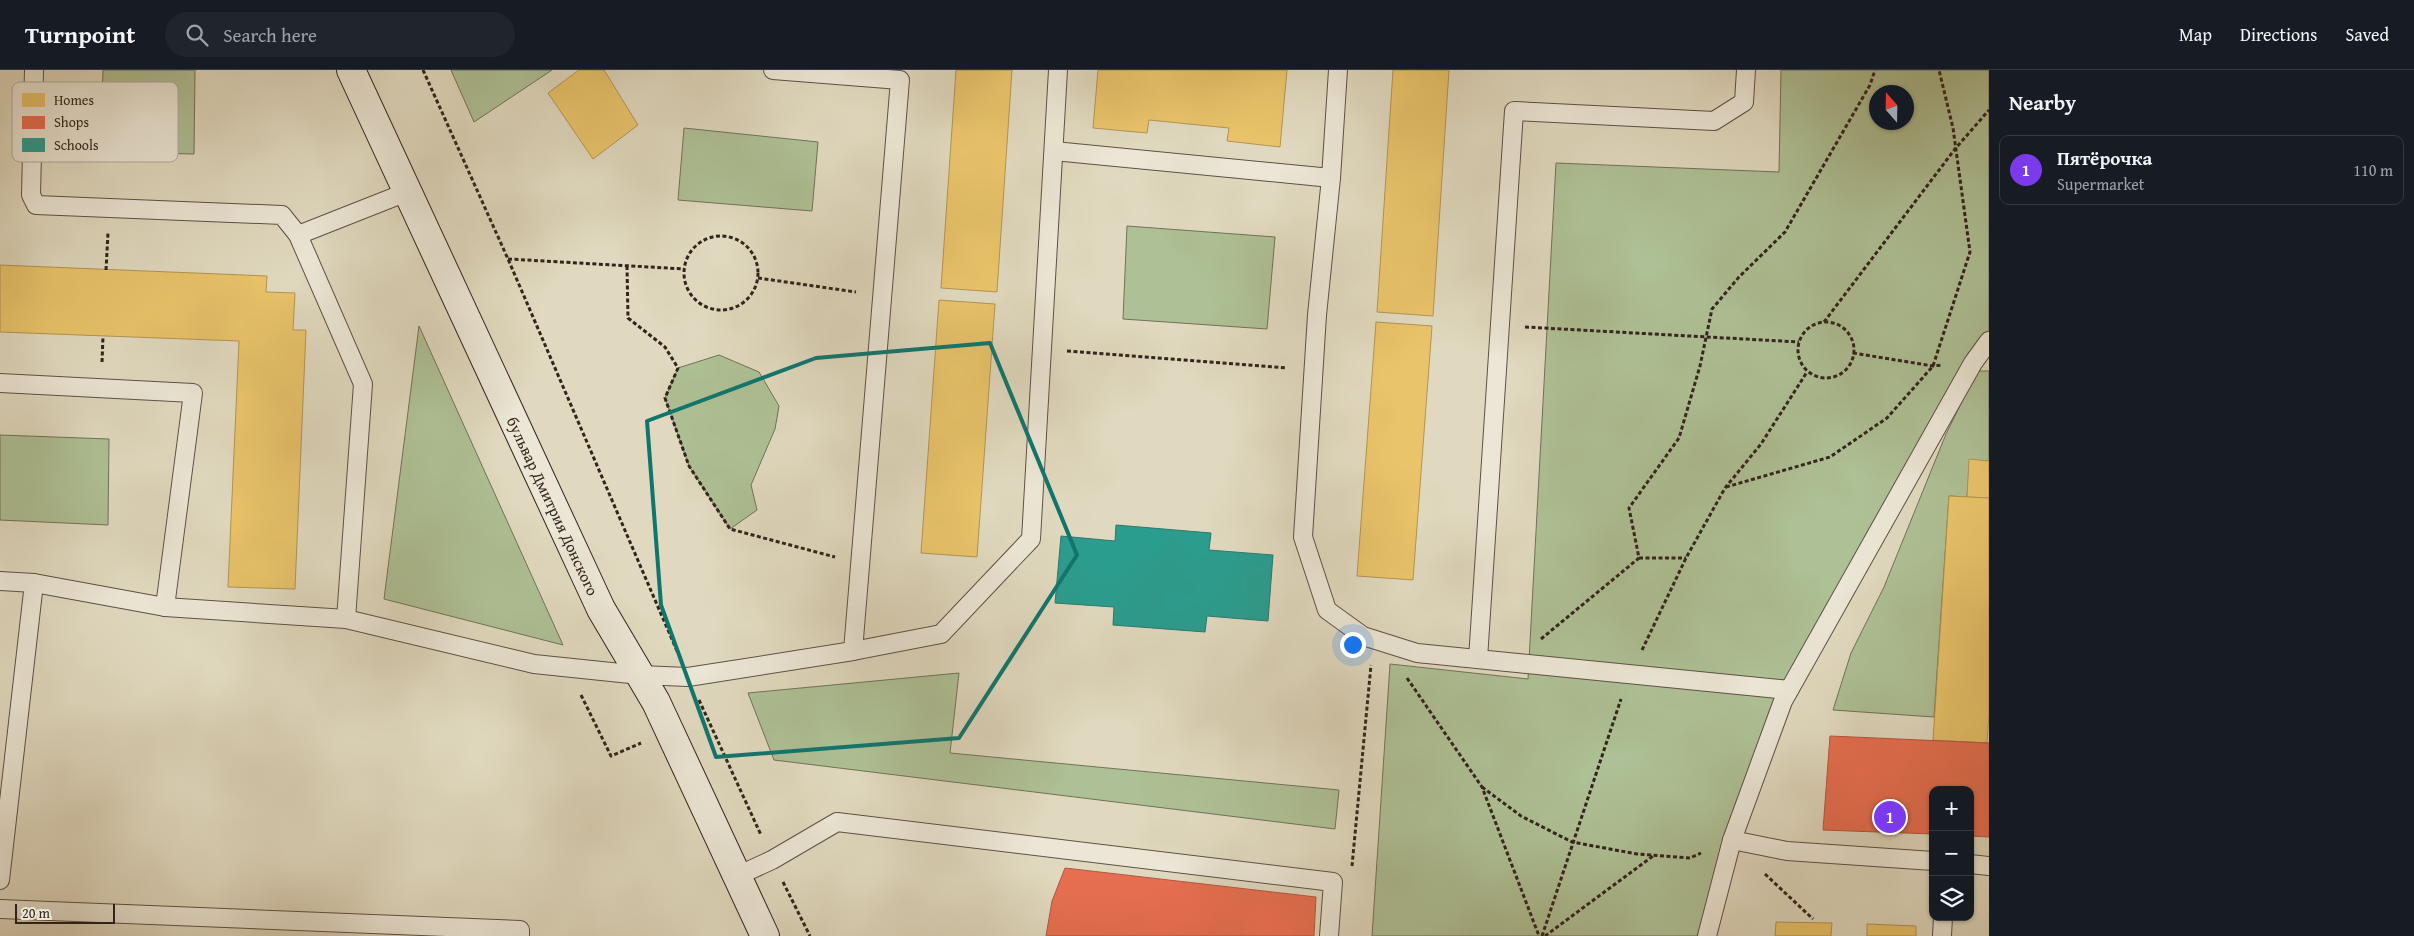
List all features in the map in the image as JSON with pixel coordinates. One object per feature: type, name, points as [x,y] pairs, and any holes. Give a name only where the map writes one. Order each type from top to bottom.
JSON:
[{"type":"street","name":"бульвар Дмитрия Донского","points":[[351,70],[601,609],[640,675],[670,732],[765,936]]},
{"type":"lane","points":[[774,70],[900,80],[853,651]]},
{"type":"lane","points":[[0,581],[34,583],[165,607],[346,619],[534,664],[640,675],[688,676],[853,651],[940,634],[1031,539],[1058,70]]},
{"type":"lane","points":[[1338,70],[1331,178],[1317,315],[1303,537],[1327,610],[1363,636],[1417,653],[1789,690]]},
{"type":"lane","points":[[1478,659],[1514,111],[1714,121],[1744,102],[1746,70]]},
{"type":"lane","points":[[1054,151],[1331,178]]},
{"type":"lane","points":[[33,162],[32,195],[36,205],[282,215],[298,236],[363,384],[346,619]]},
{"type":"lane","points":[[298,236],[407,192]]},
{"type":"lane","points":[[1707,936],[1732,840],[1789,690],[1981,363],[1989,341]]},
{"type":"lane","points":[[0,382],[193,393],[165,607]]},
{"type":"lane","points":[[0,880],[34,583]]},
{"type":"lane","points":[[737,876],[772,860],[837,822],[1333,882],[1329,936]]},
{"type":"lane","points":[[1732,840],[1787,851],[1929,862]]},
{"type":"lane","points":[[1974,864],[1989,866]]},
{"type":"lane","points":[[0,909],[520,930],[520,936]]},
{"type":"lane","points":[[1942,936],[1943,921]]},
{"type":"path","points":[[423,70],[508,259],[688,676],[772,860],[810,936]]},
{"type":"path","points":[[1639,558],[1630,508],[1679,438],[1707,337],[1712,309],[1739,277],[1784,232],[1870,85],[1875,70]]},
{"type":"path","points":[[1725,488],[1830,457],[1887,418],[1933,366],[1970,252],[1955,149],[1939,70]]},
{"type":"path","points":[[1824,322],[1833,323],[1849,334],[1853,343],[1853,353],[1845,371],[1837,376],[1825,378],[1816,377],[1807,372],[1800,361],[1799,342],[1807,330],[1824,322],[1955,149],[1989,110]]},
{"type":"path","points":[[106,270],[108,208]]},
{"type":"path","points":[[722,236],[735,239],[748,248],[757,265],[758,278],[755,288],[741,304],[729,309],[717,310],[697,302],[689,292],[684,280],[684,269],[691,251],[701,242],[722,236]]},
{"type":"path","points":[[508,259],[684,269]]},
{"type":"path","points":[[627,266],[628,318],[665,347],[678,368],[665,398],[689,466],[730,529],[860,564]]},
{"type":"path","points":[[758,278],[882,295]]},
{"type":"path","points":[[1500,326],[1799,342]]},
{"type":"path","points":[[1041,349],[1315,370]]},
{"type":"path","points":[[1853,353],[1933,366],[1981,363]]},
{"type":"path","points":[[1542,936],[1630,674],[1686,558],[1725,488],[1761,444],[1807,372]]},
{"type":"path","points":[[1512,662],[1639,558],[1686,558]]},
{"type":"path","points":[[1351,874],[1371,661]]},
{"type":"path","points":[[567,668],[611,756],[707,716]]},
{"type":"path","points":[[1406,677],[1482,787],[1542,936]]},
{"type":"path","points":[[1482,787],[1521,816],[1572,842],[1653,856],[1690,858],[1732,840],[1754,864],[1813,919]]},
{"type":"path","points":[[1542,936],[1653,856]]},
{"type":"highlighted area","points":[[990,343],[1077,555],[959,738],[716,757],[661,605],[647,421],[816,358]]},
{"type":"green space","points":[[103,70],[195,70],[194,154],[178,154],[178,82],[103,82]]},
{"type":"green space","points":[[451,70],[552,70],[474,122]]},
{"type":"green space","points":[[1781,70],[1989,70],[1989,333],[1806,645],[1702,936],[1372,936],[1390,664],[1528,679],[1556,163],[1779,172]]},
{"type":"green space","points":[[684,128],[818,142],[812,211],[678,200]]},
{"type":"green space","points":[[1127,226],[1275,237],[1267,329],[1123,319]]},
{"type":"green space","points":[[419,326],[563,645],[384,599]]},
{"type":"green space","points":[[719,355],[759,372],[779,406],[775,429],[751,485],[757,510],[730,529],[689,466],[665,398],[678,368]]},
{"type":"green space","points":[[1977,371],[1989,371],[1989,461],[1970,460],[1967,497],[1949,496],[1934,717],[1833,710],[1851,653],[1884,587],[1946,434]]},
{"type":"green space","points":[[0,435],[109,439],[108,525],[0,520]]},
{"type":"green space","points":[[959,673],[950,753],[1339,790],[1335,829],[774,760],[748,693]]},
{"type":"building: Homes","points":[[579,70],[604,70],[638,125],[593,159],[548,93]]},
{"type":"building: Homes","points":[[956,70],[1012,70],[997,292],[941,288]]},
{"type":"building: Homes","points":[[1098,70],[1287,70],[1280,147],[1227,141],[1229,128],[1149,120],[1147,133],[1093,128]]},
{"type":"building: Homes","points":[[1393,70],[1449,70],[1433,316],[1377,312]]},
{"type":"building: Homes","points":[[0,265],[267,276],[266,292],[295,293],[293,330],[306,330],[295,589],[228,587],[239,341],[0,332]]},
{"type":"building: Homes","points":[[939,300],[995,304],[977,557],[921,553]]},
{"type":"building: Homes","points":[[1376,322],[1432,326],[1413,580],[1357,576]]},
{"type":"building: Homes","points":[[1969,459],[1989,461],[1989,498],[1967,497]]},
{"type":"building: Homes","points":[[1949,496],[1989,498],[1989,712],[1987,743],[1933,740]]},
{"type":"building: Homes","points":[[1776,922],[1832,923],[1831,936],[1775,936]]},
{"type":"building: Homes","points":[[1867,924],[1916,926],[1916,936],[1867,936]]},
{"type":"building: Shops","points":[[1830,736],[1989,743],[1989,837],[1974,836],[1974,786],[1929,786],[1929,834],[1823,830]]},
{"type":"building: Shops","points":[[1065,868],[1316,897],[1314,936],[1046,936],[1052,901]]},
{"type":"building: Schools","points":[[1116,525],[1211,533],[1209,550],[1273,555],[1268,621],[1207,616],[1205,632],[1113,625],[1114,607],[1055,603],[1061,536],[1115,541]]},
{"type":"place","name":"Пятёрочка","points":[[1890,817]]}]
